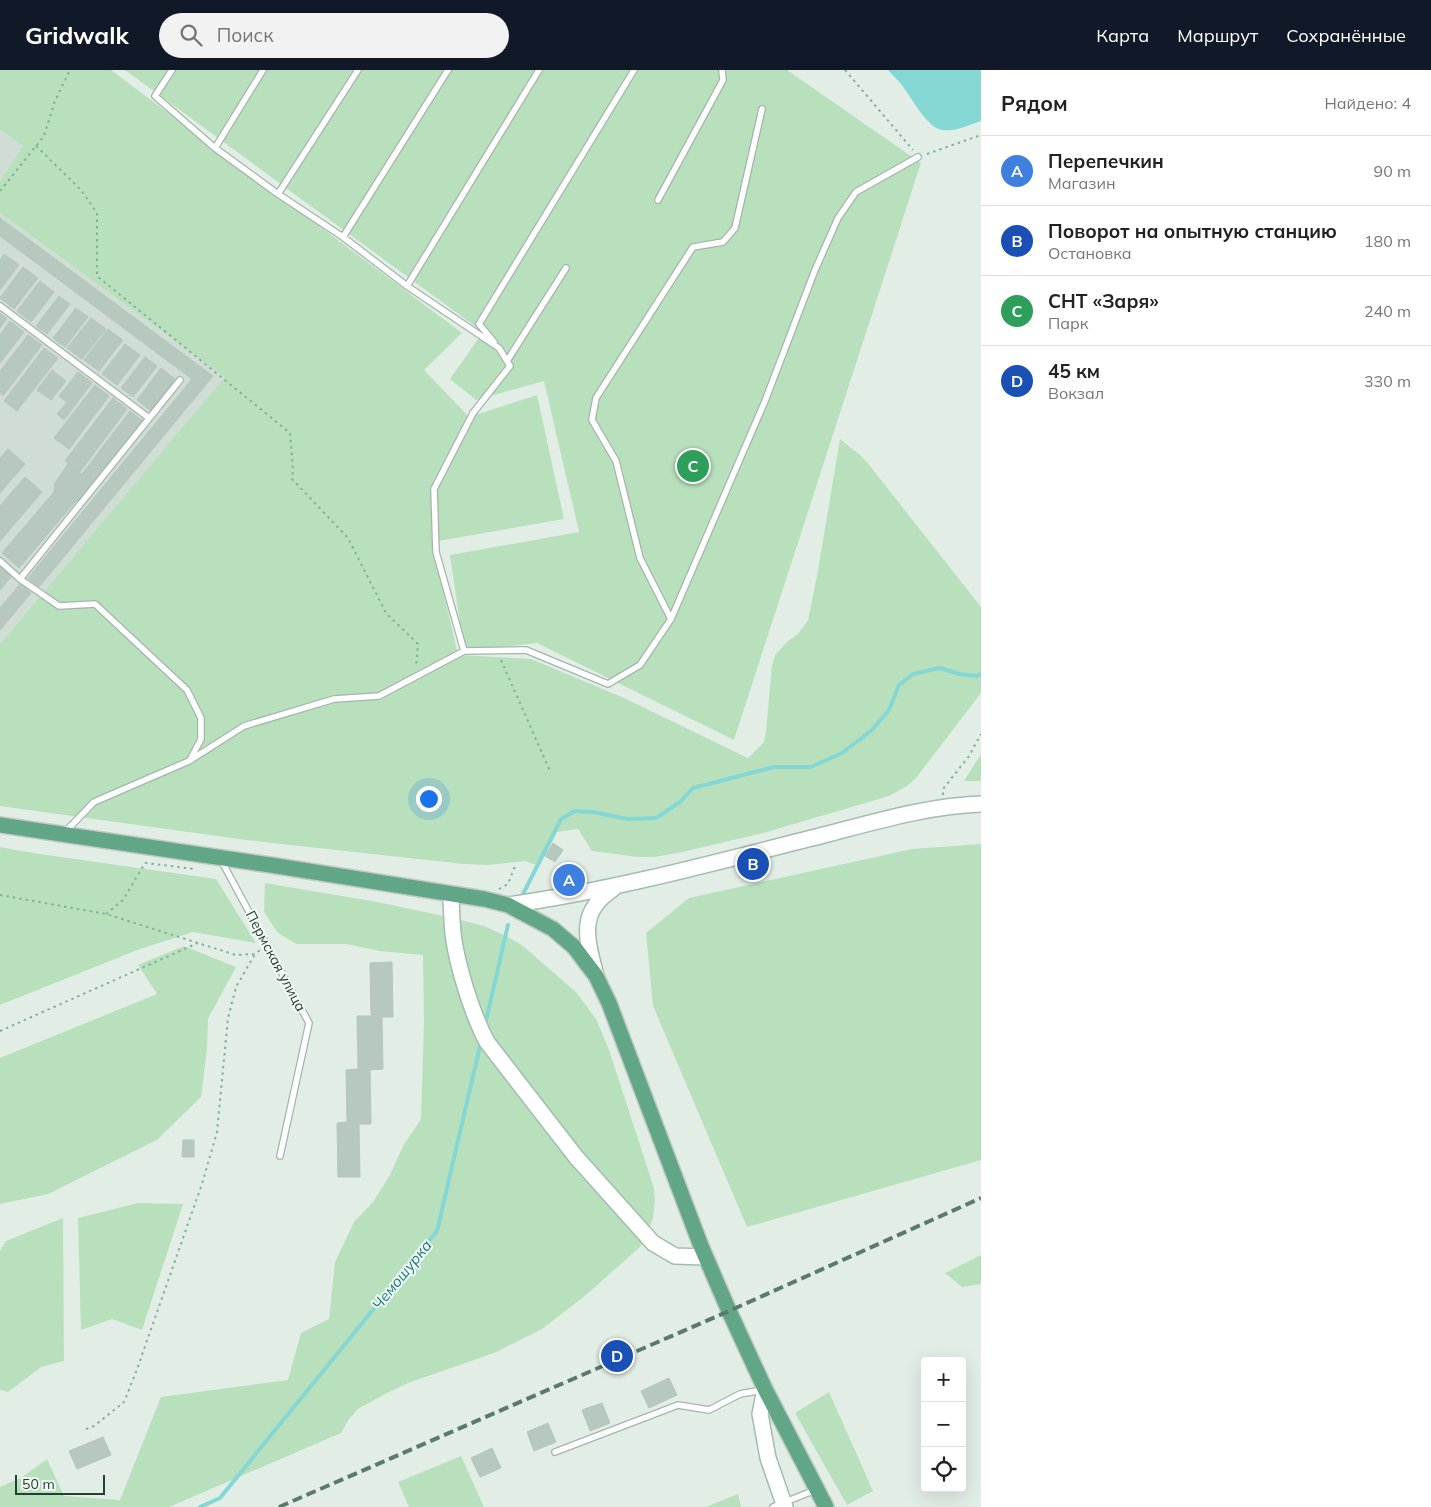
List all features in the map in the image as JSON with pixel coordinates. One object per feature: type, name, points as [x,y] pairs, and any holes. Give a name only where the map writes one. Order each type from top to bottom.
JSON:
[{"type":"main road","points":[[0,825],[484,899],[508,905],[553,928],[574,947],[596,976],[705,1257],[764,1389],[826,1507]]},
{"type":"street","points":[[508,905],[553,899],[617,886],[923,810],[981,804]]},
{"type":"street","points":[[596,976],[587,932],[589,918],[594,904],[603,895],[617,886]]},
{"type":"street","points":[[451,894],[453,935],[461,971],[478,1025],[487,1042],[576,1156],[653,1243],[676,1256],[705,1257]]},
{"type":"street","points":[[764,1389],[760,1414],[768,1458],[780,1506]]},
{"type":"lane","points":[[172,70],[155,96],[215,148],[278,194],[343,237],[408,286],[499,348]]},
{"type":"lane","points":[[215,148],[263,70]]},
{"type":"lane","points":[[278,194],[358,70]]},
{"type":"lane","points":[[343,237],[448,70]]},
{"type":"lane","points":[[408,286],[539,70]]},
{"type":"lane","points":[[464,651],[436,552],[434,489],[473,413],[510,366],[499,348],[479,324],[634,70]]},
{"type":"lane","points":[[658,200],[723,80],[722,70]]},
{"type":"lane","points":[[671,619],[640,558],[616,461],[592,420],[596,398],[693,247],[723,242],[735,228],[762,109]]},
{"type":"lane","points":[[64,834],[94,802],[189,761],[244,726],[334,699],[379,696],[464,651],[526,650],[608,684],[640,665],[671,619],[765,401],[814,270],[838,218],[856,192],[918,157]]},
{"type":"lane","points":[[507,361],[566,268]]},
{"type":"lane","points":[[0,306],[149,418]]},
{"type":"lane","points":[[20,579],[180,380]]},
{"type":"lane","points":[[0,562],[20,579],[59,606],[95,604],[187,690],[201,718],[201,739],[189,761]]},
{"type":"lane","name":"Пермская улица","points":[[220,858],[309,1023],[280,1156]]},
{"type":"lane","points":[[555,1452],[678,1405],[709,1410],[740,1394],[764,1389]]},
{"type":"lane","points":[[780,1506],[817,1489]]},
{"type":"path","points":[[0,191],[44,136],[55,101],[70,70]]},
{"type":"path","points":[[846,70],[918,157],[981,135]]},
{"type":"path","points":[[36,146],[82,190],[97,213],[96,276],[290,433],[292,479],[348,538],[386,612],[418,644],[415,677]]},
{"type":"path","points":[[498,650],[504,669],[550,771]]},
{"type":"path","points":[[945,808],[944,789],[981,734]]},
{"type":"path","points":[[496,890],[508,884],[515,866]]},
{"type":"path","points":[[0,895],[106,914],[236,955],[255,954]]},
{"type":"path","points":[[0,1032],[198,943]]},
{"type":"path","points":[[86,1429],[94,1426],[124,1402],[139,1362],[202,1184],[217,1132],[228,1018],[236,987],[255,954],[267,944]]},
{"type":"shaded area","points":[[0,70],[23,146],[0,181]]},
{"type":"shaded area","points":[[0,213],[226,377],[0,644]]},
{"type":"green space","points":[[0,70],[111,70],[462,333],[424,370],[469,417],[537,395],[564,519],[432,542],[458,655],[531,659],[624,698],[748,758],[764,742],[772,665],[775,655],[788,641],[798,634],[808,620],[840,439],[870,466],[981,607],[981,693],[916,778],[907,786],[889,796],[763,833],[654,857],[638,857],[592,851],[578,829],[557,832],[539,866],[525,861],[488,865],[246,840],[0,806],[0,644],[225,377],[0,213],[0,181],[23,146],[0,129]]},
{"type":"green space","points":[[125,70],[787,70],[921,163],[734,740],[537,643],[464,651],[450,555],[579,532],[544,381],[476,400],[450,379],[483,332]]},
{"type":"green space","points":[[981,754],[981,781],[964,781]]},
{"type":"green space","points":[[981,844],[981,1160],[747,1227],[653,1006],[646,933],[689,898],[912,849]]},
{"type":"green space","points":[[0,847],[216,879],[256,943],[193,932],[140,949],[0,1005]]},
{"type":"green space","points":[[265,883],[372,901],[484,926],[523,946],[576,992],[596,1019],[608,1047],[654,1188],[653,1218],[648,1232],[640,1247],[586,1295],[542,1329],[494,1353],[408,1383],[358,1409],[349,1419],[341,1433],[169,1507],[0,1507],[0,1487],[21,1478],[47,1459],[64,1496],[120,1500],[161,1397],[288,1380],[301,1333],[329,1319],[335,1262],[354,1222],[373,1202],[390,1175],[403,1146],[421,1119],[424,1022],[423,955],[380,951],[346,944],[296,944],[277,932],[264,912]]},
{"type":"green space","points":[[184,946],[236,967],[208,1019],[207,1049],[201,1097],[157,1140],[48,1194],[0,1204],[0,1058],[157,994],[138,965]]},
{"type":"green space","points":[[138,1203],[183,1204],[142,1330],[112,1319],[81,1330],[78,1218]]},
{"type":"green space","points":[[63,1218],[64,1361],[41,1367],[8,1392],[0,1390],[0,1251],[6,1241]]},
{"type":"green space","points":[[981,1255],[981,1284],[962,1287],[945,1273]]},
{"type":"green space","points":[[829,1392],[873,1491],[847,1505],[795,1413]]},
{"type":"green space","points":[[461,1456],[484,1507],[409,1507],[398,1482]]},
{"type":"green space","points":[[738,1494],[741,1507],[706,1507]]},
{"type":"water","points":[[888,70],[981,70],[981,121],[952,130],[937,128],[925,118],[901,84]]},
{"type":"building","points":[[0,218],[213,376],[39,587],[28,578],[192,379],[0,236]]},
{"type":"building","points":[[4,254],[19,265],[0,290],[0,260]]},
{"type":"building","points":[[23,267],[38,278],[14,309],[0,298]]},
{"type":"building","points":[[40,281],[54,292],[31,322],[17,311]]},
{"type":"building","points":[[59,296],[70,304],[47,334],[36,326]]},
{"type":"building","points":[[76,308],[88,317],[65,347],[53,338]]},
{"type":"building","points":[[0,313],[7,319],[0,328]]},
{"type":"building","points":[[91,318],[106,329],[82,359],[67,348]]},
{"type":"building","points":[[10,321],[24,332],[0,363],[0,335]]},
{"type":"building","points":[[108,329],[123,340],[99,371],[84,360]]},
{"type":"building","points":[[28,335],[42,345],[3,396],[0,393],[0,371]]},
{"type":"building","points":[[125,344],[140,355],[117,385],[102,374]]},
{"type":"building","points":[[44,348],[58,358],[17,411],[4,401]]},
{"type":"building","points":[[145,357],[157,366],[133,397],[121,388]]},
{"type":"building","points":[[161,368],[175,379],[151,411],[137,400]]},
{"type":"building","points":[[52,370],[66,381],[51,400],[37,390]]},
{"type":"building","points":[[78,372],[92,383],[64,420],[57,414],[67,402],[59,396]]},
{"type":"building","points":[[95,385],[109,396],[69,449],[54,438]]},
{"type":"building","points":[[113,398],[127,409],[79,473],[65,461]]},
{"type":"building","points":[[130,411],[143,421],[95,484],[82,474]]},
{"type":"building","points":[[8,449],[25,464],[0,493],[0,458]]},
{"type":"building","points":[[68,464],[95,484],[89,492],[75,502],[19,568],[2,553],[54,492],[55,483]]},
{"type":"building","points":[[25,477],[42,492],[0,541],[0,506]]},
{"type":"building","points":[[0,566],[12,576],[0,590]]},
{"type":"building","points":[[20,584],[31,593],[0,630],[0,608]]},
{"type":"building","points":[[553,843],[563,850],[555,862],[545,856]]},
{"type":"building","points":[[574,873],[577,886],[564,888],[561,875]]},
{"type":"building","points":[[392,962],[393,1017],[382,1017],[383,1069],[370,1070],[371,1124],[359,1124],[360,1177],[338,1177],[337,1123],[347,1122],[346,1070],[358,1069],[357,1016],[371,1016],[370,963]]},
{"type":"building","points":[[183,1140],[194,1140],[194,1157],[182,1157]]},
{"type":"building","points":[[669,1378],[677,1395],[649,1408],[641,1391]]},
{"type":"building","points":[[602,1403],[610,1423],[590,1431],[582,1410]]},
{"type":"building","points":[[548,1423],[556,1442],[534,1451],[527,1432]]},
{"type":"building","points":[[103,1437],[111,1455],[77,1469],[69,1451]]},
{"type":"building","points":[[492,1448],[501,1468],[480,1477],[471,1458]]},
{"type":"waterway","name":"Чемошурка","points":[[523,894],[561,819],[575,811],[593,812],[627,819],[656,818],[680,802],[693,788],[774,767],[811,767],[842,753],[872,730],[889,710],[899,685],[913,674],[940,668],[959,674],[977,676],[981,674]]},
{"type":"waterway","name":"Чемошурка","points":[[485,1025],[508,925]]},
{"type":"waterway","name":"Чемошурка","points":[[200,1507],[220,1498],[437,1231],[481,1042]]},
{"type":"railway","points":[[279,1507],[729,1311],[981,1198]]},
{"type":"place","name":"СНТ «Заря»","points":[[693,466]]},
{"type":"place","name":"Поворот на опытную станцию","points":[[753,864]]},
{"type":"place","name":"Перепечкин","points":[[569,880]]},
{"type":"place","name":"45 км","points":[[617,1356]]}]
